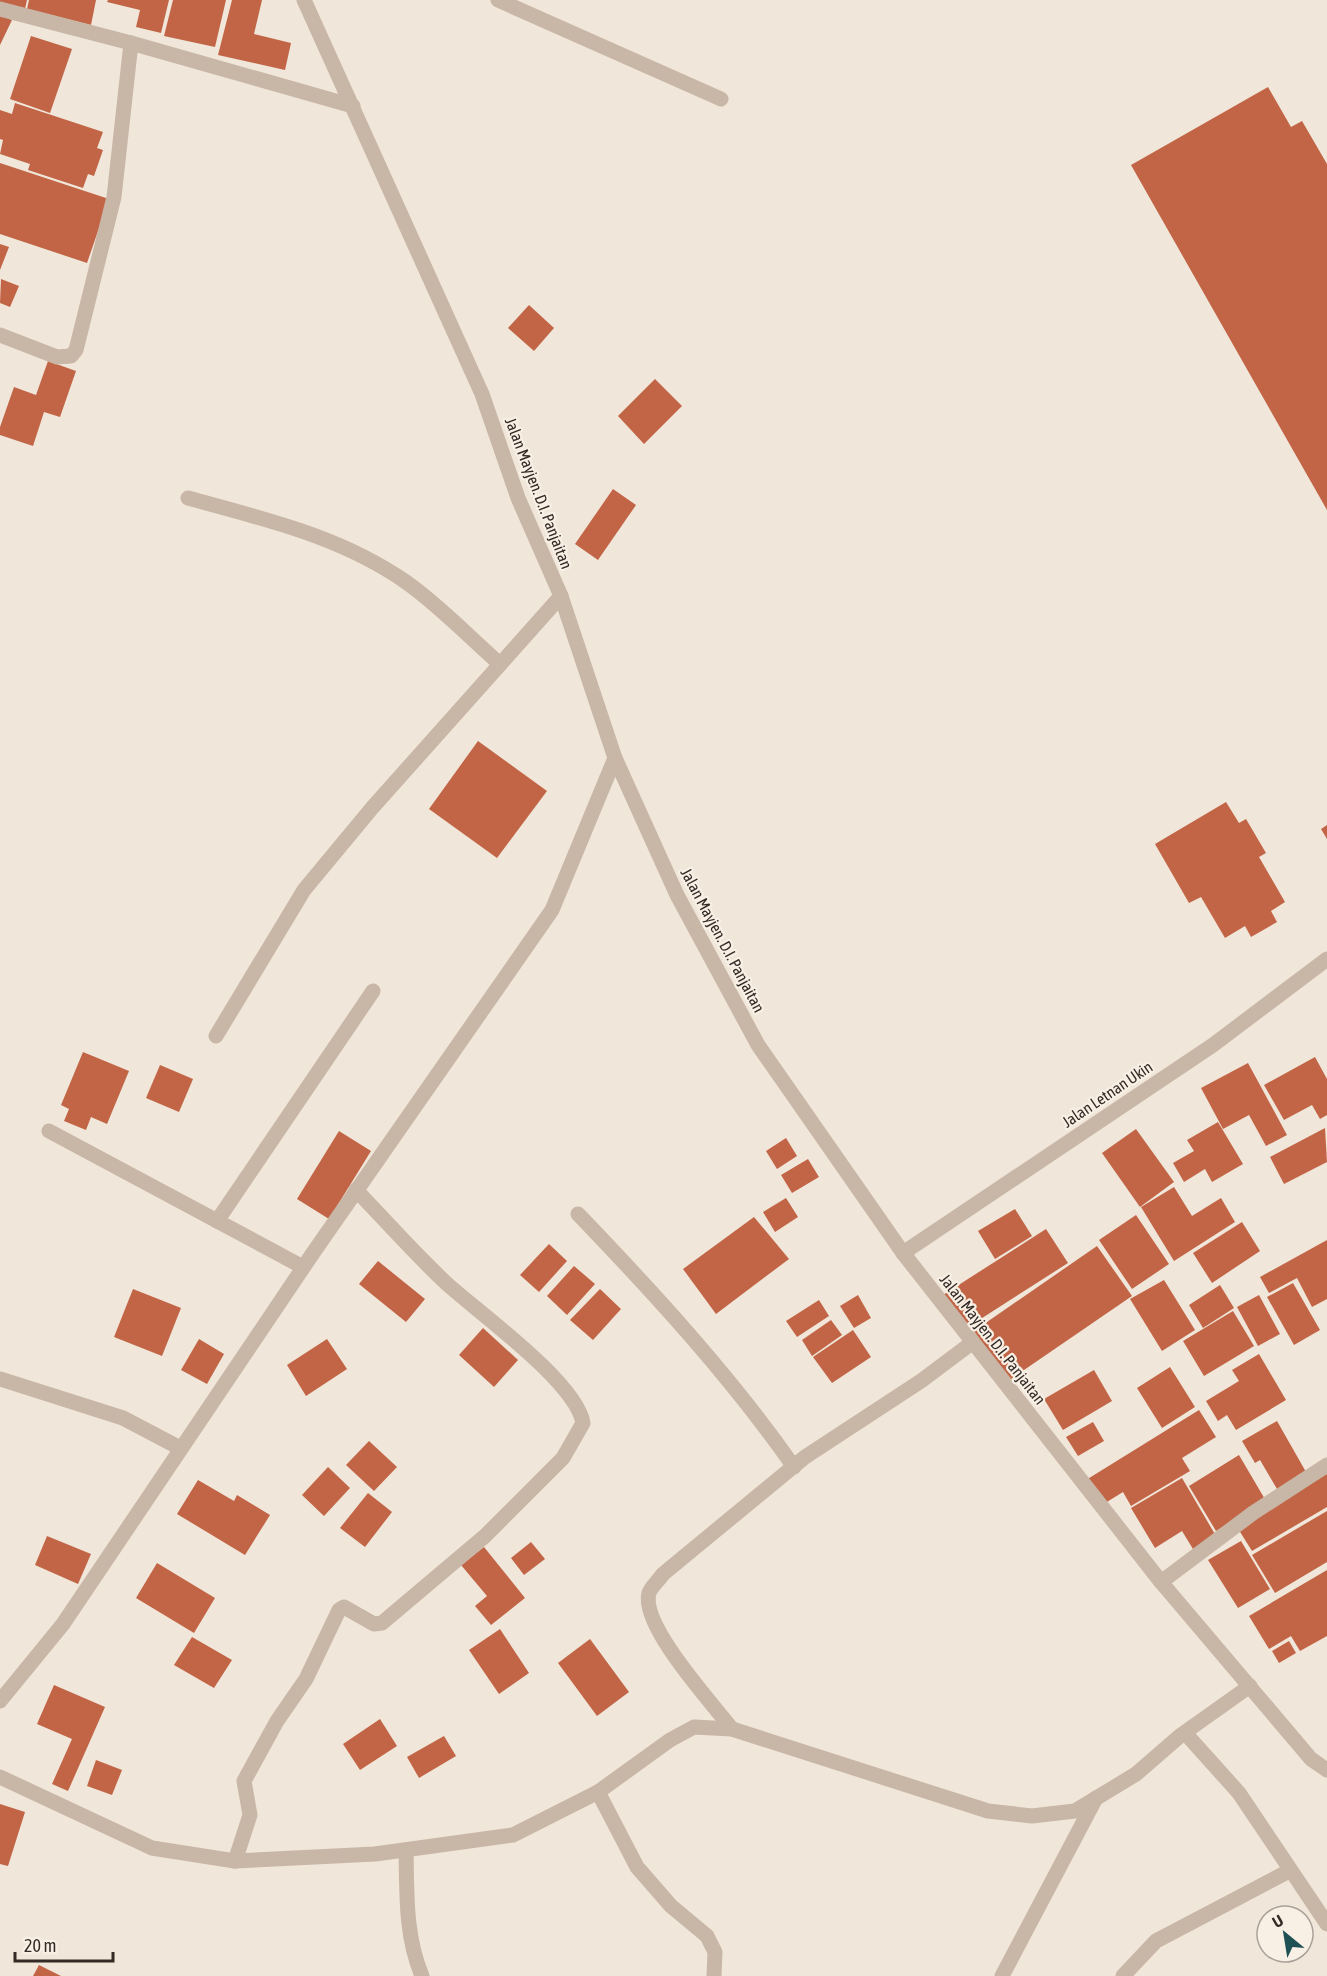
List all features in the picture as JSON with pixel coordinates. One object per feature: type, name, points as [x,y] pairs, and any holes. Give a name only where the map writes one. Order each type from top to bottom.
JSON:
[{"type":"street","name":"Jalan Mayjen. D.I. Panjaitan","points":[[303,0],[482,394],[519,498],[561,596],[615,758],[677,896],[758,1045],[903,1253],[1161,1581],[1311,1759],[1327,1770]]},
{"type":"street","points":[[498,0],[721,99]]},
{"type":"street","points":[[0,9],[131,43],[353,106]]},
{"type":"street","points":[[0,335],[57,357],[71,356],[76,350],[114,197],[131,43]]},
{"type":"street","points":[[188,498],[313,533],[361,554],[407,583],[500,664]]},
{"type":"street","points":[[216,1036],[304,890],[372,808],[561,596]]},
{"type":"street","points":[[0,1701],[63,1624],[303,1267],[552,910],[615,758]]},
{"type":"street","name":"Jalan Letnan Ukin","points":[[903,1253],[1213,1045],[1327,959]]},
{"type":"street","points":[[218,1221],[373,991]]},
{"type":"street","points":[[49,1131],[303,1267]]},
{"type":"street","points":[[235,1861],[250,1815],[244,1781],[277,1721],[306,1679],[339,1610],[344,1607],[374,1624],[382,1623],[485,1536],[548,1474],[563,1458],[583,1423],[575,1403],[549,1372],[445,1282],[356,1190]]},
{"type":"street","points":[[578,1214],[636,1274],[770,1432],[794,1467]]},
{"type":"street","points":[[732,1729],[658,1633],[650,1615],[649,1593],[663,1574],[794,1467],[921,1381],[974,1342]]},
{"type":"street","points":[[0,1379],[123,1418],[180,1448]]},
{"type":"street","points":[[1161,1581],[1253,1513],[1327,1465]]},
{"type":"street","points":[[0,1777],[152,1848],[235,1861],[375,1854],[513,1835],[598,1792],[670,1740],[694,1727],[732,1729],[988,1811],[1032,1816],[1075,1811],[1136,1774],[1250,1686]]},
{"type":"street","points":[[1186,1734],[1239,1793],[1289,1871],[1327,1924]]},
{"type":"street","points":[[598,1792],[637,1867],[671,1906],[707,1936],[715,1952],[714,1976]]},
{"type":"street","points":[[1002,1976],[1096,1798]]},
{"type":"street","points":[[406,1850],[407,1927],[413,1955],[422,1976]]},
{"type":"street","points":[[1123,1976],[1156,1941],[1289,1871]]},
{"type":"building","points":[[0,0],[27,0],[25,9],[0,3]]},
{"type":"building","points":[[29,0],[96,0],[91,25],[27,9]]},
{"type":"building","points":[[108,0],[169,0],[161,33],[136,27],[140,10],[107,2]]},
{"type":"building","points":[[173,0],[226,0],[215,47],[164,36]]},
{"type":"building","points":[[232,0],[262,0],[254,34],[291,43],[285,70],[218,55]]},
{"type":"building","points":[[0,15],[12,20],[0,45]]},
{"type":"building","points":[[31,36],[72,49],[50,113],[10,99]]},
{"type":"building","points":[[1268,87],[1291,127],[1302,121],[1327,164],[1327,510],[1131,165]]},
{"type":"building","points":[[15,103],[103,132],[97,148],[103,150],[94,176],[88,174],[83,188],[28,170],[30,164],[0,154],[3,140],[0,139],[0,110],[12,114]]},
{"type":"building","points":[[0,163],[109,199],[87,263],[0,234]]},
{"type":"building","points":[[0,244],[9,247],[0,270]]},
{"type":"building","points":[[1,279],[19,286],[10,307],[0,303]]},
{"type":"building","points":[[529,305],[554,328],[534,351],[508,328]]},
{"type":"building","points":[[48,361],[76,371],[60,417],[44,412],[33,446],[0,435],[0,427],[14,387],[36,395]]},
{"type":"building","points":[[655,379],[682,406],[644,444],[618,416]]},
{"type":"building","points":[[613,489],[636,505],[598,560],[575,544]]},
{"type":"building","points":[[478,741],[547,791],[497,858],[429,809]]},
{"type":"building","points":[[1226,802],[1239,823],[1246,819],[1266,853],[1259,857],[1285,902],[1271,911],[1277,922],[1251,937],[1245,926],[1225,938],[1201,897],[1189,903],[1155,844]]},
{"type":"building","points":[[1327,825],[1327,839],[1321,829]]},
{"type":"building","points":[[83,1052],[129,1071],[107,1124],[91,1117],[86,1130],[64,1121],[69,1109],[61,1105]]},
{"type":"building","points":[[1315,1057],[1327,1079],[1327,1115],[1320,1119],[1312,1105],[1284,1120],[1264,1085]]},
{"type":"building","points":[[1248,1063],[1287,1135],[1266,1146],[1249,1115],[1223,1129],[1201,1088]]},
{"type":"building","points":[[160,1065],[193,1079],[179,1112],[146,1098]]},
{"type":"building","points":[[1218,1122],[1243,1164],[1212,1182],[1205,1169],[1184,1182],[1173,1163],[1194,1151],[1187,1140]]},
{"type":"building","points":[[1325,1128],[1327,1162],[1284,1184],[1270,1157]]},
{"type":"building","points":[[1136,1129],[1174,1182],[1140,1207],[1102,1153]]},
{"type":"building","points":[[339,1131],[371,1151],[329,1219],[297,1199]]},
{"type":"building","points":[[786,1138],[797,1156],[777,1169],[766,1151]]},
{"type":"building","points":[[808,1159],[819,1177],[792,1193],[781,1175]]},
{"type":"building","points":[[1174,1187],[1192,1216],[1221,1198],[1235,1222],[1174,1261],[1141,1207]]},
{"type":"building","points":[[786,1198],[798,1217],[775,1232],[763,1212]]},
{"type":"building","points":[[1015,1209],[1032,1236],[995,1259],[978,1231]]},
{"type":"building","points":[[1136,1215],[1169,1264],[1132,1289],[1099,1240]]},
{"type":"building","points":[[754,1217],[789,1259],[716,1314],[683,1269]]},
{"type":"building","points":[[1242,1222],[1260,1251],[1212,1283],[1193,1253]]},
{"type":"building","points":[[1046,1229],[1068,1263],[965,1329],[943,1295]]},
{"type":"building","points":[[1327,1240],[1327,1299],[1312,1307],[1297,1278],[1269,1293],[1260,1277]]},
{"type":"building","points":[[549,1244],[567,1261],[539,1292],[520,1275]]},
{"type":"building","points":[[1097,1246],[1132,1296],[1008,1381],[974,1331]]},
{"type":"building","points":[[378,1261],[425,1299],[406,1322],[359,1284]]},
{"type":"building","points":[[574,1266],[595,1284],[567,1315],[547,1296]]},
{"type":"building","points":[[1164,1280],[1195,1330],[1162,1351],[1130,1299]]},
{"type":"building","points":[[1293,1283],[1320,1330],[1294,1345],[1267,1297]]},
{"type":"building","points":[[1220,1285],[1234,1308],[1203,1328],[1189,1305]]},
{"type":"building","points":[[133,1289],[181,1308],[162,1356],[114,1337]]},
{"type":"building","points":[[600,1289],[621,1309],[593,1340],[570,1320]]},
{"type":"building","points":[[858,1295],[871,1318],[854,1328],[840,1306]]},
{"type":"building","points":[[1259,1295],[1280,1334],[1258,1346],[1237,1307]]},
{"type":"building","points":[[819,1300],[829,1316],[797,1337],[786,1321]]},
{"type":"building","points":[[1233,1311],[1254,1346],[1204,1376],[1183,1341]]},
{"type":"building","points":[[831,1320],[842,1335],[812,1356],[802,1340]]},
{"type":"building","points":[[483,1328],[518,1360],[494,1387],[459,1355]]},
{"type":"building","points":[[853,1330],[871,1357],[832,1383],[813,1357]]},
{"type":"building","points":[[199,1339],[224,1354],[207,1384],[181,1370]]},
{"type":"building","points":[[327,1339],[347,1369],[306,1396],[287,1365]]},
{"type":"building","points":[[1259,1354],[1286,1400],[1236,1430],[1227,1415],[1218,1421],[1206,1401],[1239,1381],[1232,1370]]},
{"type":"building","points":[[1170,1367],[1195,1407],[1162,1428],[1137,1388]]},
{"type":"building","points":[[1094,1370],[1112,1401],[1063,1430],[1044,1399]]},
{"type":"building","points":[[1199,1410],[1216,1437],[1182,1458],[1190,1471],[1131,1506],[1123,1492],[1102,1505],[1086,1480]]},
{"type":"building","points":[[1277,1421],[1306,1472],[1277,1489],[1260,1460],[1255,1463],[1242,1441]]},
{"type":"building","points":[[1093,1422],[1104,1441],[1078,1456],[1066,1437]]},
{"type":"building","points":[[369,1441],[397,1467],[374,1491],[346,1465]]},
{"type":"building","points":[[1239,1455],[1266,1501],[1216,1531],[1189,1486]]},
{"type":"building","points":[[328,1467],[350,1488],[324,1516],[302,1495]]},
{"type":"building","points":[[1327,1474],[1327,1507],[1252,1551],[1237,1527]]},
{"type":"building","points":[[1182,1478],[1216,1536],[1193,1549],[1182,1531],[1155,1548],[1131,1508]]},
{"type":"building","points":[[198,1480],[234,1501],[237,1495],[270,1515],[245,1555],[177,1514]]},
{"type":"building","points":[[368,1493],[392,1512],[365,1547],[340,1528]]},
{"type":"building","points":[[1327,1511],[1327,1562],[1275,1593],[1252,1555]]},
{"type":"building","points":[[47,1536],[91,1554],[78,1584],[35,1565]]},
{"type":"building","points":[[1241,1541],[1270,1589],[1238,1608],[1208,1560]]},
{"type":"building","points":[[531,1542],[545,1559],[524,1575],[511,1558]]},
{"type":"building","points":[[484,1547],[525,1598],[491,1625],[475,1606],[487,1596],[461,1565]]},
{"type":"building","points":[[157,1563],[215,1598],[194,1633],[136,1598]]},
{"type":"building","points":[[1327,1570],[1327,1636],[1300,1651],[1291,1636],[1269,1649],[1249,1616]]},
{"type":"building","points":[[500,1629],[529,1673],[499,1694],[469,1650]]},
{"type":"building","points":[[192,1637],[232,1660],[214,1688],[174,1665]]},
{"type":"building","points":[[590,1639],[629,1692],[597,1716],[558,1663]]},
{"type":"building","points":[[1289,1641],[1296,1653],[1279,1663],[1272,1651]]},
{"type":"building","points":[[54,1685],[105,1707],[68,1791],[52,1784],[72,1739],[37,1724]]},
{"type":"building","points":[[380,1719],[397,1746],[360,1770],[343,1744]]},
{"type":"building","points":[[444,1736],[456,1756],[419,1778],[407,1757]]},
{"type":"building","points":[[96,1760],[122,1770],[112,1795],[87,1786]]},
{"type":"building","points":[[0,1804],[25,1812],[8,1866],[0,1864]]},
{"type":"building","points":[[39,1965],[61,1976],[33,1976]]}]
